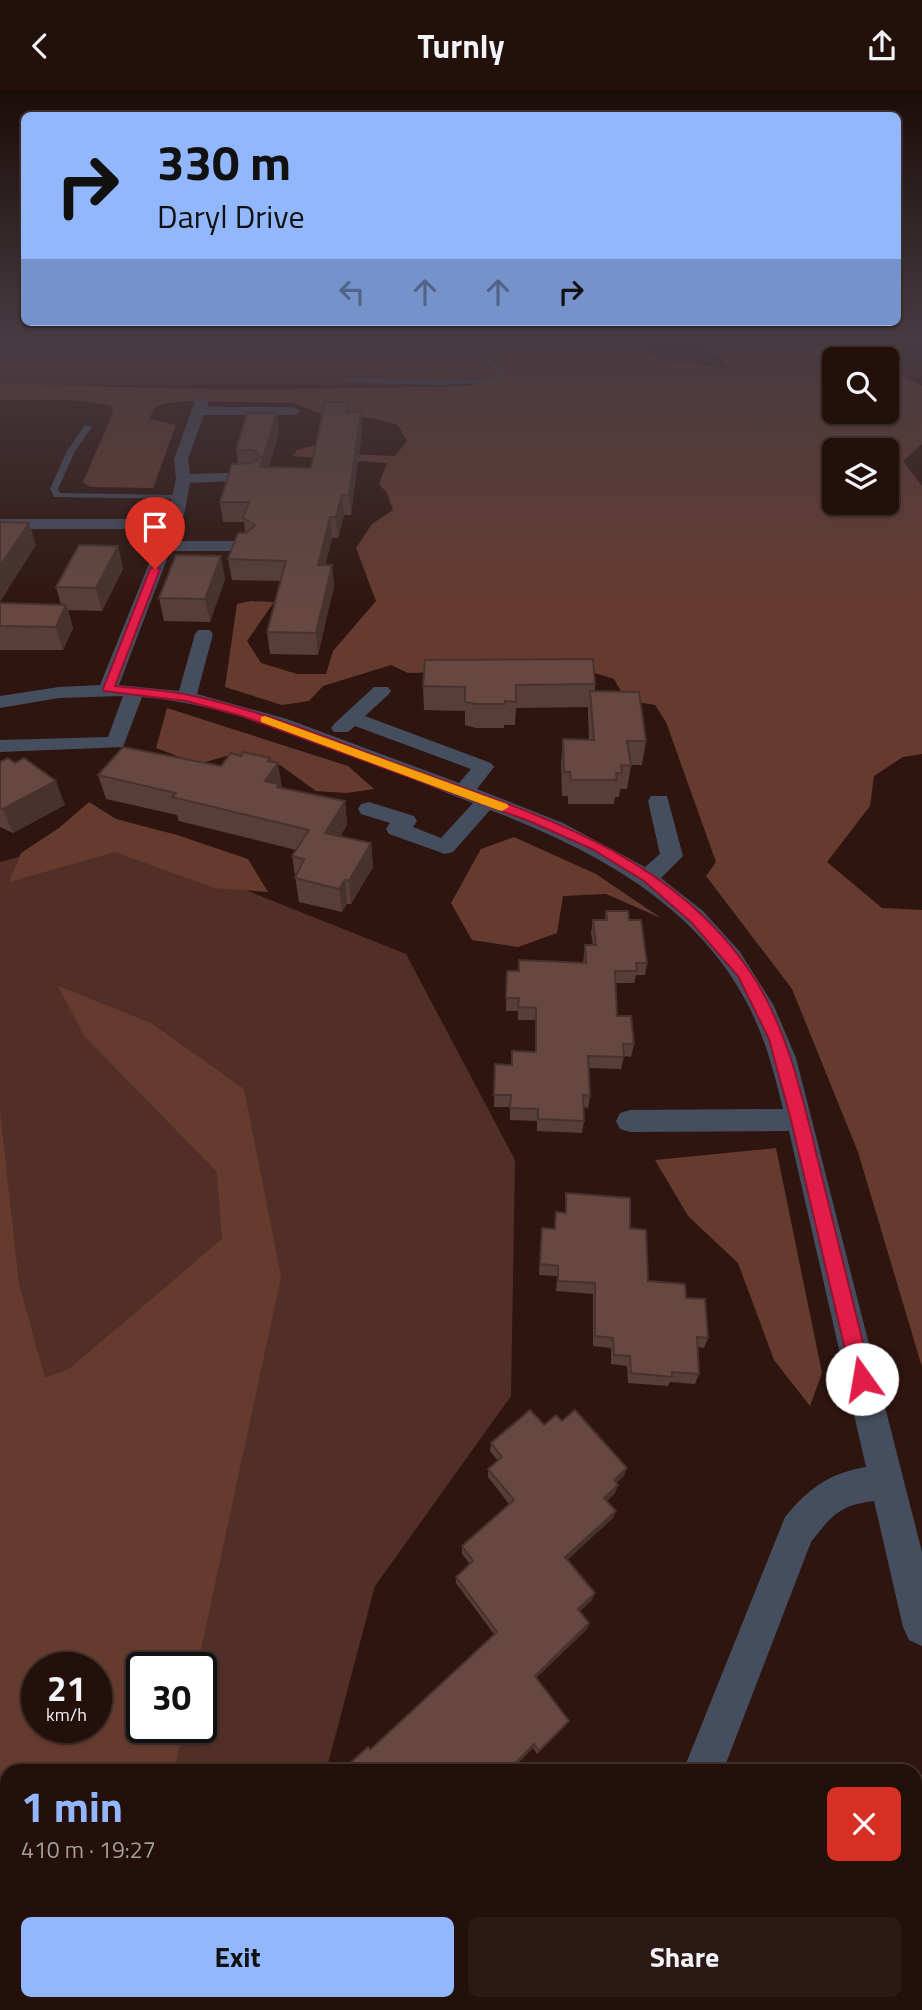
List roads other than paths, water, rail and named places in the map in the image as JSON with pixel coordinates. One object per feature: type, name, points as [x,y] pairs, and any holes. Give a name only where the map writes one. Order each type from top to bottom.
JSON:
[{"type":"street","points":[[108,689],[172,524],[183,479],[181,459],[192,430]]},
{"type":"street","points":[[183,479],[254,476]]},
{"type":"street","points":[[0,524],[172,524]]},
{"type":"street","points":[[164,546],[248,546]]},
{"type":"street","points":[[187,698],[204,634]]},
{"type":"street","points":[[3,696],[79,690],[135,691],[187,698],[252,715],[329,741],[597,846],[649,877],[696,918],[744,973],[776,1039],[800,1120],[922,1627]]},
{"type":"street","points":[[0,746],[116,743],[135,691]]},
{"type":"street","points":[[329,741],[381,691]]},
{"type":"street","points":[[351,718],[485,767],[475,797],[444,847],[397,829],[406,821],[369,809]]},
{"type":"street","points":[[649,877],[672,856],[659,801]]},
{"type":"street","points":[[630,1121],[800,1120]]},
{"type":"street","points":[[706,1764],[799,1530],[819,1504],[843,1487],[887,1482]]},
{"type":"lane","points":[[86,430],[71,451],[54,489],[57,495],[180,497]]}]
